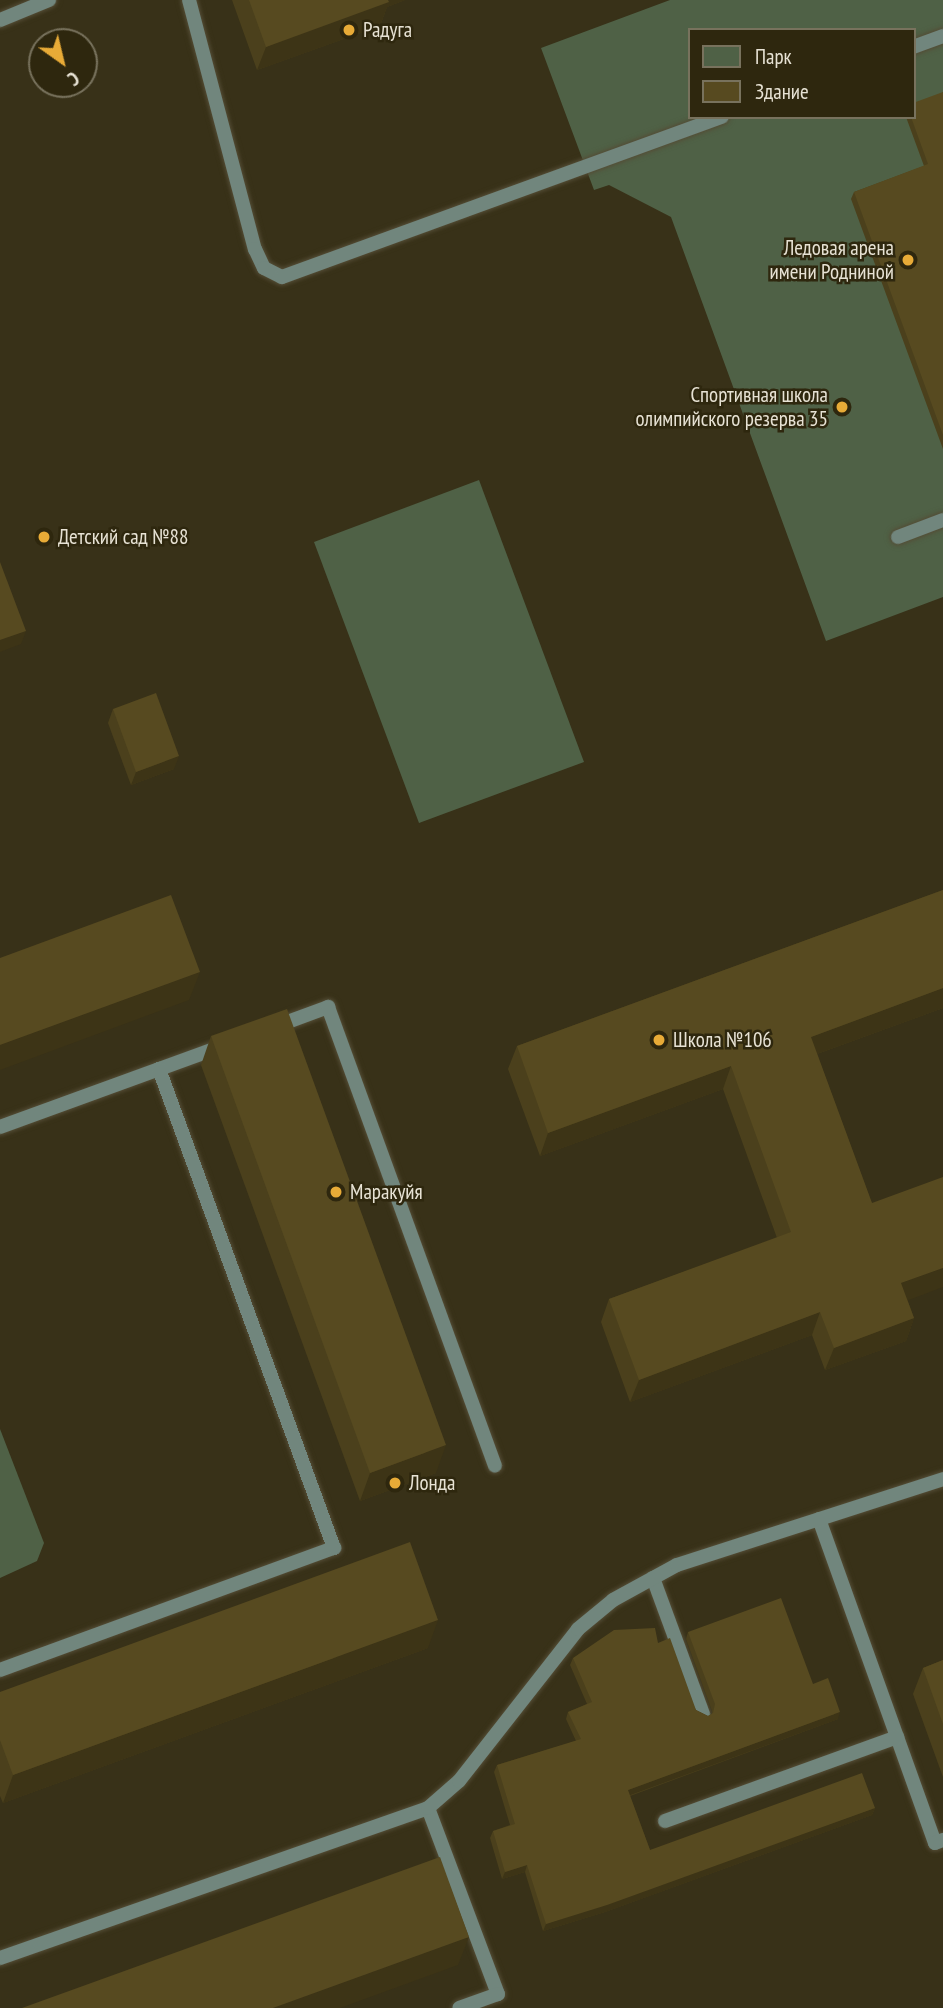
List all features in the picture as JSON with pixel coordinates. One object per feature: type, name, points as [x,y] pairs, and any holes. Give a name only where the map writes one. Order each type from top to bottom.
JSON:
[{"type":"lane","points":[[0,20],[49,0]]},
{"type":"lane","points":[[189,0],[255,249],[264,268],[282,277],[716,119]]},
{"type":"lane","points":[[915,46],[943,36]]},
{"type":"lane","points":[[898,537],[943,520]]},
{"type":"lane","points":[[263,1031],[328,1007],[495,1466]]},
{"type":"lane","points":[[0,1128],[237,1041]]},
{"type":"lane","points":[[0,1670],[334,1548],[159,1069]]},
{"type":"lane","points":[[0,1958],[428,1808],[459,1781],[578,1629],[613,1600],[677,1565],[943,1479]]},
{"type":"lane","points":[[819,1519],[935,1843],[943,1840]]},
{"type":"lane","points":[[653,1578],[703,1714]]},
{"type":"lane","points":[[665,1821],[897,1737]]},
{"type":"lane","points":[[428,1808],[498,1994],[459,2008]]},
{"type":"green space","name":"Спортивная школа олимпийского резерва 35","points":[[670,0],[943,0],[943,597],[826,641],[671,217],[609,185],[594,190],[541,48]]},
{"type":"green space","points":[[479,480],[584,762],[419,823],[314,542]]},
{"type":"green space","points":[[0,1429],[44,1543],[37,1561],[0,1578]]},
{"type":"building","points":[[249,0],[388,0],[389,2],[266,47]]},
{"type":"building","name":"Ледовая арена имени Родниной","points":[[943,92],[943,435],[854,192],[928,164],[912,119],[915,119],[915,102]]},
{"type":"building","points":[[0,562],[26,631],[0,640]]},
{"type":"building","points":[[156,693],[179,756],[136,772],[113,709]]},
{"type":"building","points":[[943,890],[943,988],[811,1037],[872,1203],[943,1177],[943,1268],[901,1283],[914,1318],[834,1348],[820,1312],[639,1380],[609,1299],[791,1232],[731,1066],[548,1133],[517,1046]]},
{"type":"building","points":[[171,895],[200,972],[0,1045],[0,958]]},
{"type":"building","points":[[287,1009],[446,1445],[370,1473],[211,1036]]},
{"type":"building","points":[[410,1542],[438,1620],[13,1775],[0,1740],[0,1692]]},
{"type":"building","points":[[781,1598],[813,1684],[828,1678],[840,1712],[628,1790],[650,1850],[862,1773],[875,1808],[607,1905],[546,1924],[527,1865],[505,1872],[493,1831],[515,1824],[497,1765],[581,1739],[568,1712],[592,1702],[573,1658],[614,1630],[655,1628],[658,1643],[670,1638],[696,1710],[708,1716],[713,1713],[715,1704],[688,1632]]},
{"type":"building","points":[[943,1660],[943,1724],[923,1668]]},
{"type":"building","points":[[440,1857],[469,1937],[273,2008],[22,2008]]},
{"type":"place","name":"Радуга","points":[[349,30]]},
{"type":"place","name":"Ледовая арена имени Родниной","points":[[908,260]]},
{"type":"place","name":"Спортивная школа олимпийского резерва 35","points":[[842,407]]},
{"type":"place","name":"Детский сад №88","points":[[44,537]]},
{"type":"place","name":"Школа №106","points":[[659,1040]]},
{"type":"place","name":"Маракуйя","points":[[336,1192]]},
{"type":"place","name":"Лонда","points":[[395,1483]]}]
